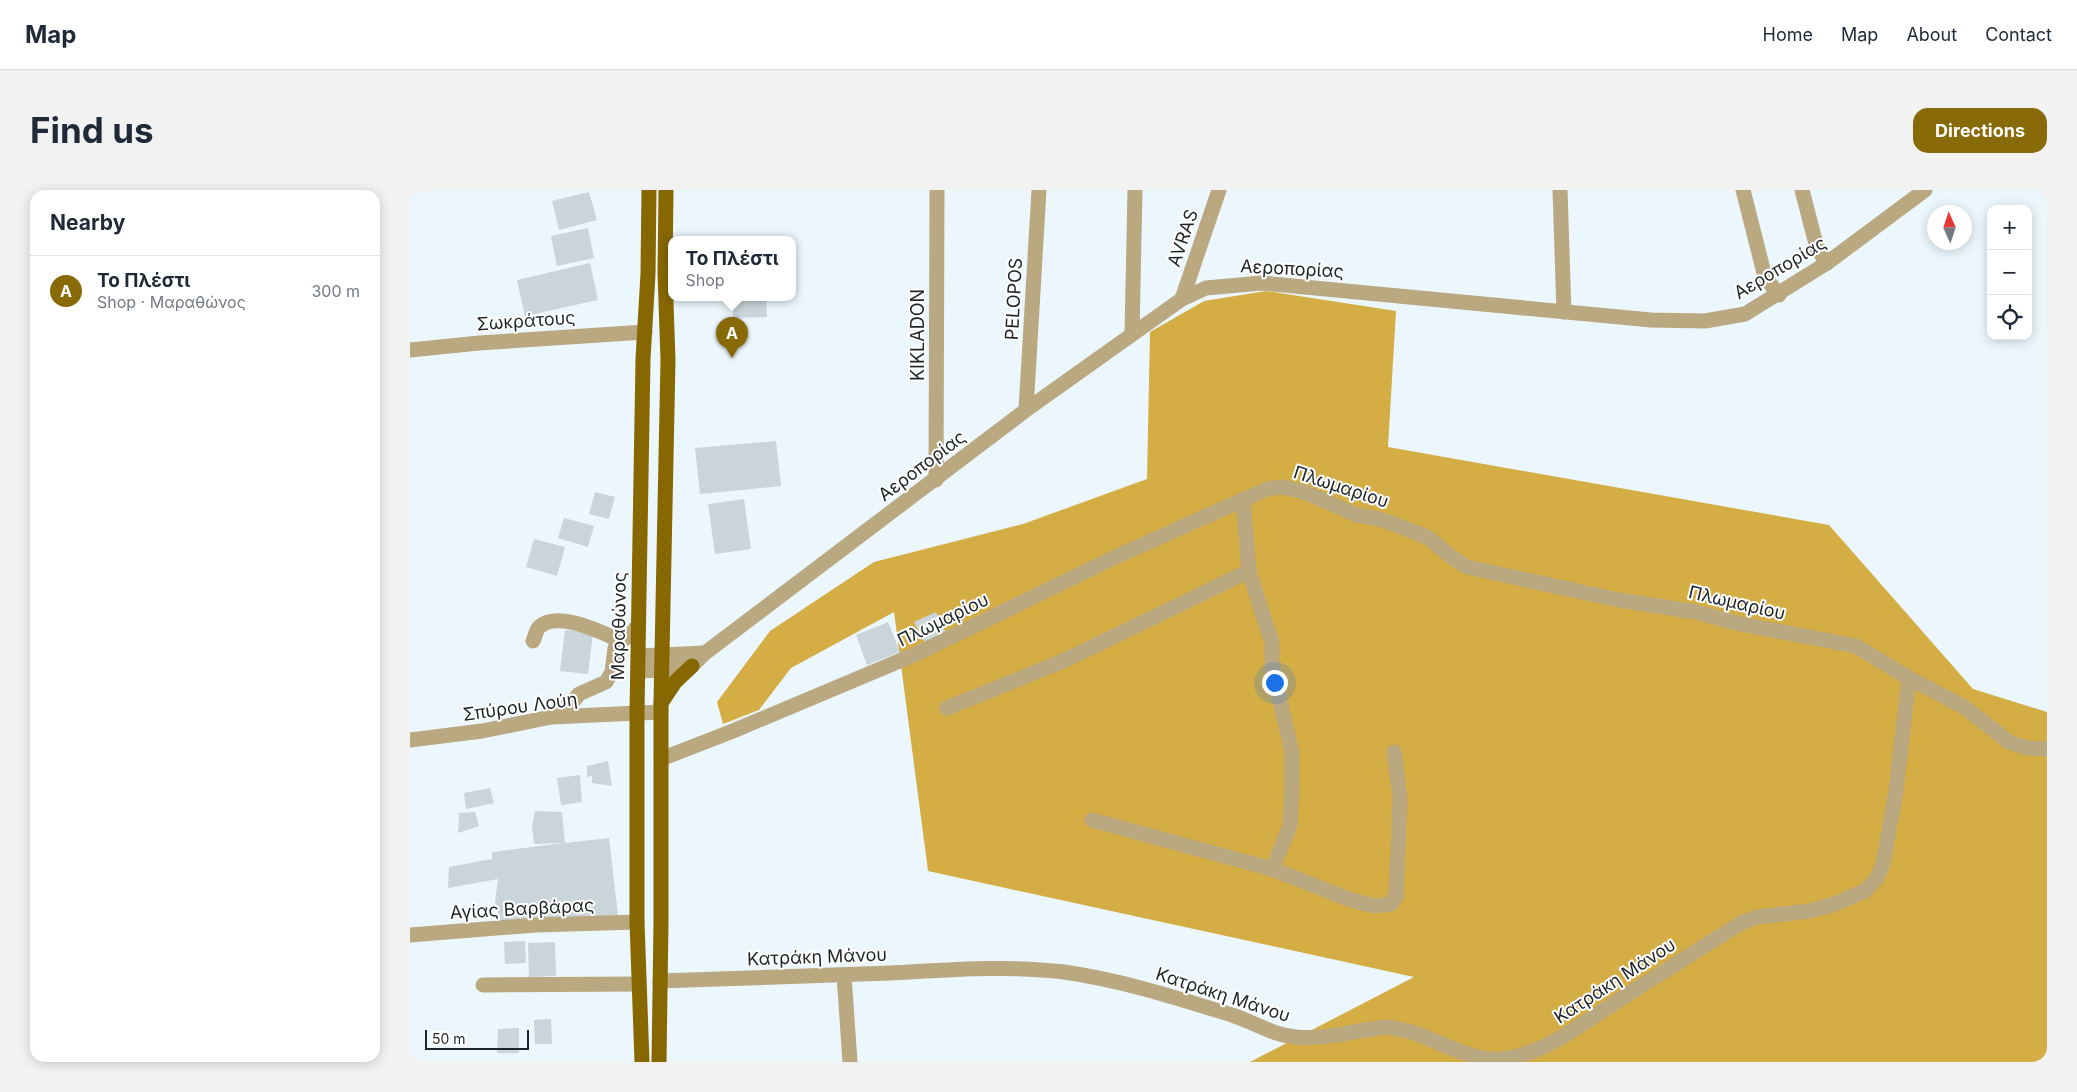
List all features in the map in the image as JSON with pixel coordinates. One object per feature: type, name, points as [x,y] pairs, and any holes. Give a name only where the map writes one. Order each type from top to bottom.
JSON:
[{"type":"main road","name":"Μαραθώνος","points":[[642,1062],[637,922],[637,713],[643,359],[649,190]]},
{"type":"main road","points":[[659,1062],[661,707],[668,360],[665,273],[666,190]]},
{"type":"main road","points":[[661,707],[675,682],[692,666]]},
{"type":"street","name":"KIKLADON","points":[[936,480],[937,190]]},
{"type":"street","name":"PELOPOS","points":[[1026,410],[1039,190]]},
{"type":"street","points":[[1132,334],[1135,190]]},
{"type":"street","name":"AVRAS","points":[[1182,299],[1219,190]]},
{"type":"street","points":[[1560,190],[1564,312]]},
{"type":"street","points":[[1743,190],[1765,277],[1778,295]]},
{"type":"street","points":[[1802,190],[1817,248],[1827,263]]},
{"type":"street","name":"Αεροπορίας","points":[[692,666],[705,653],[1026,410],[1182,299],[1206,288],[1262,283],[1651,320],[1705,321],[1746,314],[1827,263],[1926,190]]},
{"type":"street","name":"Σωκράτους","points":[[410,350],[479,343],[645,332]]},
{"type":"street","name":"Πλωμαρίου","points":[[661,759],[742,728],[916,654],[1111,559],[1242,499],[1266,489],[1283,486],[1307,493],[1356,515],[1379,519],[1429,538],[1466,567],[1611,598],[1696,612],[1740,624],[1856,646],[1909,678],[1964,707],[2009,742],[2027,748],[2047,750]]},
{"type":"street","points":[[1242,499],[1249,571],[1272,643],[1272,666],[1292,752],[1290,826],[1272,868]]},
{"type":"street","points":[[947,708],[1063,661],[1249,571]]},
{"type":"street","points":[[533,641],[539,627],[547,622],[556,621],[573,622],[595,629],[620,641]]},
{"type":"street","points":[[551,717],[556,711],[571,704],[579,694],[606,682],[612,672],[615,648],[620,641],[630,636],[638,625]]},
{"type":"street","points":[[662,663],[705,653]]},
{"type":"street","points":[[638,664],[662,663],[692,666]]},
{"type":"street","name":"Κατράκη Μάνου","points":[[660,982],[1000,970],[1063,972],[1153,991],[1237,1017],[1267,1031],[1283,1035],[1298,1037],[1323,1036],[1386,1027],[1400,1028],[1471,1055],[1492,1060],[1535,1052],[1564,1038],[1741,922],[1757,917],[1809,911],[1832,906],[1865,891],[1877,878],[1883,864],[1896,792],[1909,678]]},
{"type":"street","name":"Σπύρου Λούη","points":[[410,740],[482,731],[551,717],[637,713],[661,707]]},
{"type":"street","points":[[1092,820],[1272,868],[1351,900],[1374,906],[1391,904],[1396,896],[1400,798],[1394,752]]},
{"type":"street","name":"Αγίας Βαρβάρας","points":[[410,935],[536,925],[637,922]]},
{"type":"street","points":[[844,975],[850,1062]]},
{"type":"street","points":[[483,985],[640,984]]},
{"type":"shaded area","points":[[1266,291],[1396,311],[1388,447],[1829,525],[1973,689],[2047,712],[2047,1062],[1250,1062],[1414,977],[928,871],[894,612],[791,668],[759,710],[723,724],[717,702],[770,631],[874,562],[1023,524],[1147,479],[1150,332],[1204,301]]},
{"type":"building","points":[[589,192],[597,220],[559,230],[552,201]]},
{"type":"building","points":[[588,228],[594,258],[557,266],[551,236]]},
{"type":"building","points":[[590,263],[598,300],[525,316],[517,280]]},
{"type":"building","points":[[732,301],[766,301],[767,317],[733,318]]},
{"type":"building","points":[[776,441],[781,486],[700,494],[695,448]]},
{"type":"building","points":[[595,492],[615,497],[609,519],[589,514]]},
{"type":"building","points":[[744,499],[751,549],[715,554],[708,504]]},
{"type":"building","points":[[564,518],[594,526],[588,547],[558,538]]},
{"type":"building","points":[[534,539],[565,547],[557,576],[526,567]]},
{"type":"building","points":[[936,612],[946,633],[925,643],[914,622]]},
{"type":"building","points":[[888,622],[900,652],[867,665],[856,635]]},
{"type":"building","points":[[565,630],[593,633],[588,674],[560,671]]},
{"type":"building","points":[[608,761],[612,786],[592,783],[592,776],[587,777],[587,766]]},
{"type":"building","points":[[580,775],[582,802],[561,805],[557,778]]},
{"type":"building","points":[[490,788],[494,803],[466,809],[464,793]]},
{"type":"building","points":[[535,811],[562,812],[565,843],[609,838],[618,915],[501,924],[495,902],[498,879],[448,888],[449,867],[492,859],[492,852],[563,843],[534,844],[532,826]]},
{"type":"building","points":[[475,812],[479,826],[458,833],[459,813]]},
{"type":"building","points":[[525,941],[526,963],[505,964],[504,942]]},
{"type":"building","points":[[555,942],[556,976],[529,977],[528,943]]},
{"type":"building","points":[[551,1019],[552,1044],[535,1044],[534,1020]]},
{"type":"building","points":[[519,1028],[519,1053],[497,1053],[498,1029]]},
{"type":"place","name":"Το Πλέστι","points":[[732,358]]}]
